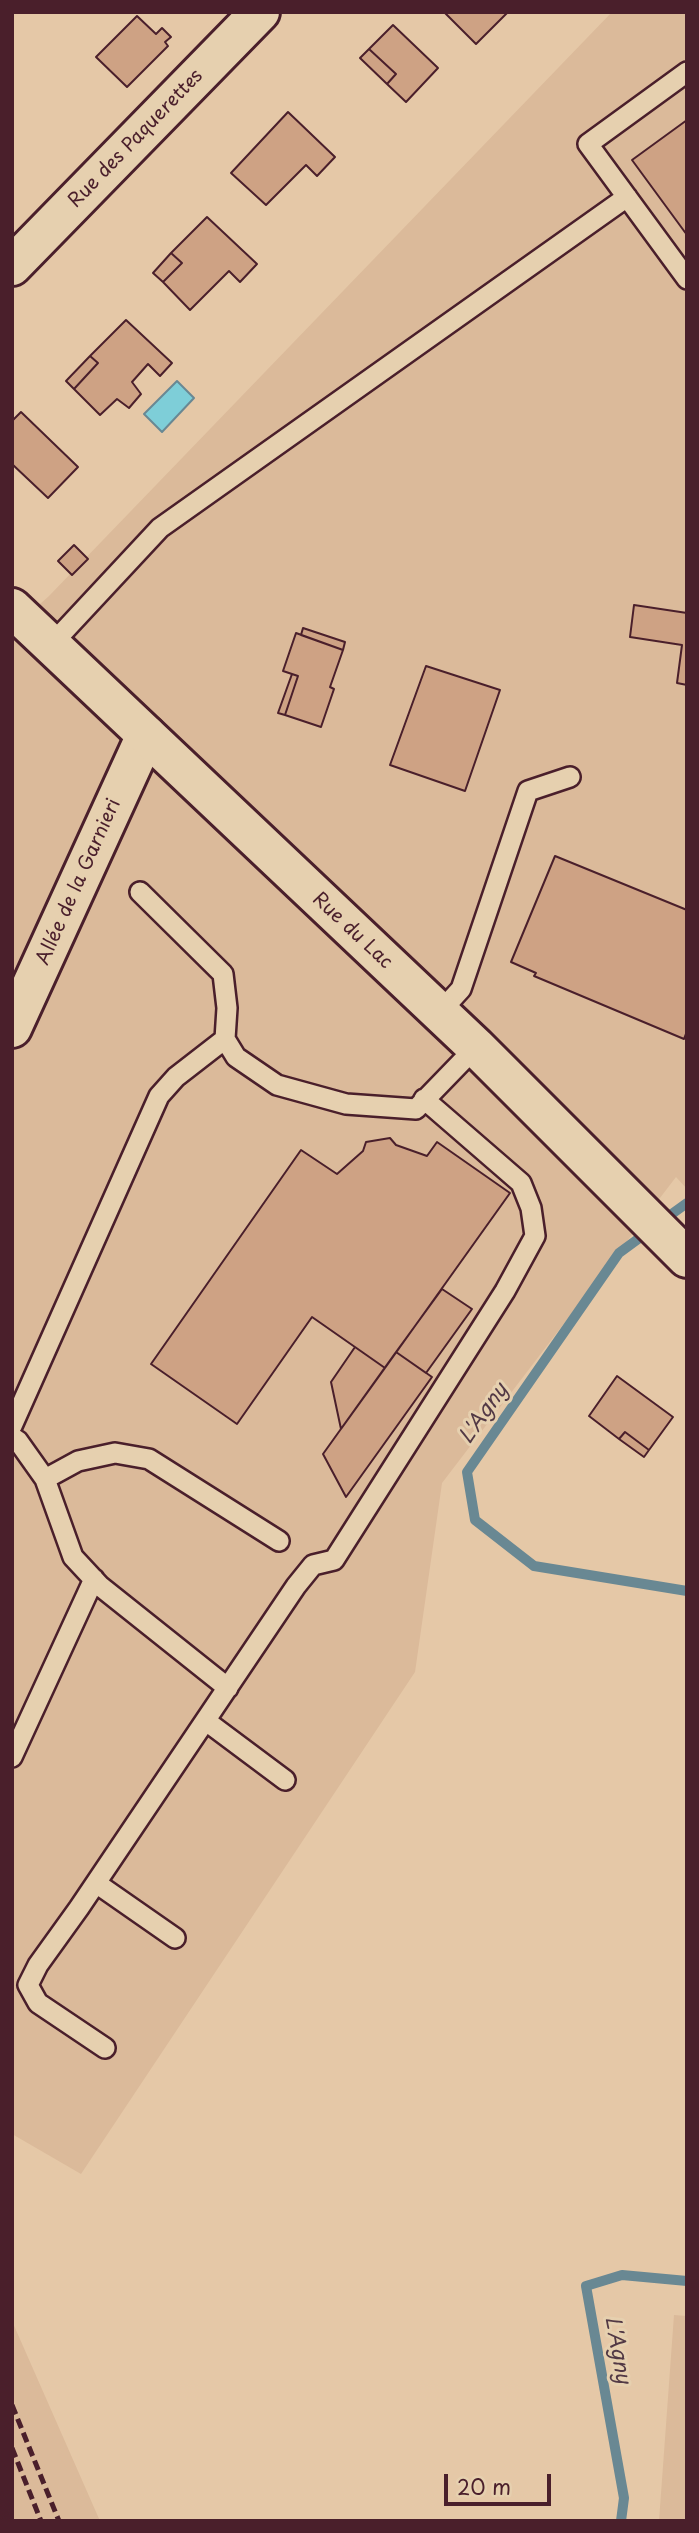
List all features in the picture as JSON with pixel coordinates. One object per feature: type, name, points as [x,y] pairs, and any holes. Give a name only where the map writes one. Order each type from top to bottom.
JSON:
[{"type":"street","name":"Rue des Paquerettes","points":[[13,262],[260,12]]},
{"type":"street","name":"Rue du Lac","points":[[12,608],[475,1047],[681,1254]]},
{"type":"street","name":"Allée de la Garnieri","points":[[12,1028],[146,735]]},
{"type":"lane","points":[[687,72],[588,144],[687,279]]},
{"type":"lane","points":[[51,645],[160,528],[627,197]]},
{"type":"lane","points":[[439,1013],[461,989],[528,791],[570,777]]},
{"type":"lane","points":[[140,892],[223,974],[227,1008],[225,1039],[236,1057],[277,1085],[346,1104],[416,1109],[475,1047]]},
{"type":"lane","points":[[12,1426],[159,1096],[176,1077],[225,1039]]},
{"type":"lane","points":[[105,2048],[38,2003],[27,1985],[38,1965],[313,1565],[334,1560],[505,1291],[535,1236],[531,1208],[522,1183],[424,1099]]},
{"type":"lane","points":[[16,1446],[45,1479],[73,1557],[94,1579],[228,1688]]},
{"type":"lane","points":[[45,1479],[78,1461],[115,1453],[149,1459],[279,1541]]},
{"type":"lane","points":[[12,1758],[94,1579]]},
{"type":"lane","points":[[206,1721],[285,1780]]},
{"type":"lane","points":[[96,1883],[175,1938]]},
{"type":"shaded area","points":[[612,12],[687,12],[687,1189],[676,1177],[442,1483],[415,1672],[81,2174],[12,2134],[12,629],[49,596]]},
{"type":"shaded area","points":[[674,2315],[687,2316],[687,2521],[659,2521]]},
{"type":"shaded area","points":[[12,2321],[100,2521],[12,2521]]},
{"type":"water","points":[[177,381],[194,398],[162,432],[144,414]]},
{"type":"building","points":[[444,12],[508,12],[476,44]]},
{"type":"building","points":[[137,16],[156,34],[162,28],[171,37],[165,42],[168,46],[127,87],[96,57]]},
{"type":"building","points":[[393,25],[438,68],[406,102],[387,84],[396,74],[369,49]]},
{"type":"building","points":[[369,49],[396,74],[387,84],[360,58]]},
{"type":"building","points":[[288,112],[335,157],[317,176],[306,165],[266,205],[231,173]]},
{"type":"building","points":[[687,120],[687,235],[632,160]]},
{"type":"building","points":[[207,217],[257,264],[240,282],[229,271],[190,310],[163,282],[182,263],[171,253]]},
{"type":"building","points":[[171,253],[182,263],[163,282],[153,273]]},
{"type":"building","points":[[126,320],[172,363],[160,376],[148,364],[132,382],[141,394],[129,408],[117,399],[100,415],[74,389],[98,363],[90,356]]},
{"type":"building","points":[[90,356],[98,363],[74,389],[66,381]]},
{"type":"building","points":[[21,412],[78,467],[48,498],[12,464],[12,421]]},
{"type":"building","points":[[74,545],[88,559],[72,575],[58,561]]},
{"type":"building","points":[[634,605],[687,613],[687,685],[677,683],[682,645],[630,637]]},
{"type":"building","points":[[303,628],[345,642],[343,650],[301,635]]},
{"type":"building","points":[[296,633],[343,650],[330,687],[334,689],[321,727],[285,715],[298,676],[283,671]]},
{"type":"building","points":[[426,666],[500,690],[465,791],[390,765]]},
{"type":"building","points":[[292,674],[298,676],[285,715],[278,713]]},
{"type":"building","points":[[555,856],[687,910],[687,1031],[684,1039],[534,976],[536,973],[511,962]]},
{"type":"building","points":[[390,1138],[396,1145],[427,1156],[437,1142],[510,1193],[385,1368],[312,1317],[237,1424],[151,1364],[301,1150],[337,1174],[363,1151],[366,1142]]},
{"type":"building","points":[[442,1289],[472,1309],[426,1373],[396,1352]]},
{"type":"building","points":[[355,1347],[385,1368],[341,1429],[331,1382]]},
{"type":"building","points":[[396,1352],[432,1377],[346,1497],[323,1454]]},
{"type":"building","points":[[617,1376],[673,1417],[649,1450],[625,1432],[619,1439],[589,1416]]},
{"type":"building","points":[[625,1432],[649,1450],[644,1457],[619,1439]]},
{"type":"waterway","name":"L'Agny","points":[[662,1221],[687,1203]]},
{"type":"waterway","name":"L'Agny","points":[[649,1231],[619,1253],[467,1472],[475,1520],[534,1566],[687,1591]]},
{"type":"waterway","name":"L'Agny","points":[[621,2521],[624,2498],[586,2286],[622,2275],[687,2281]]},
{"type":"railway","points":[[12,2405],[59,2521]]},
{"type":"railway","points":[[12,2448],[41,2521]]}]
